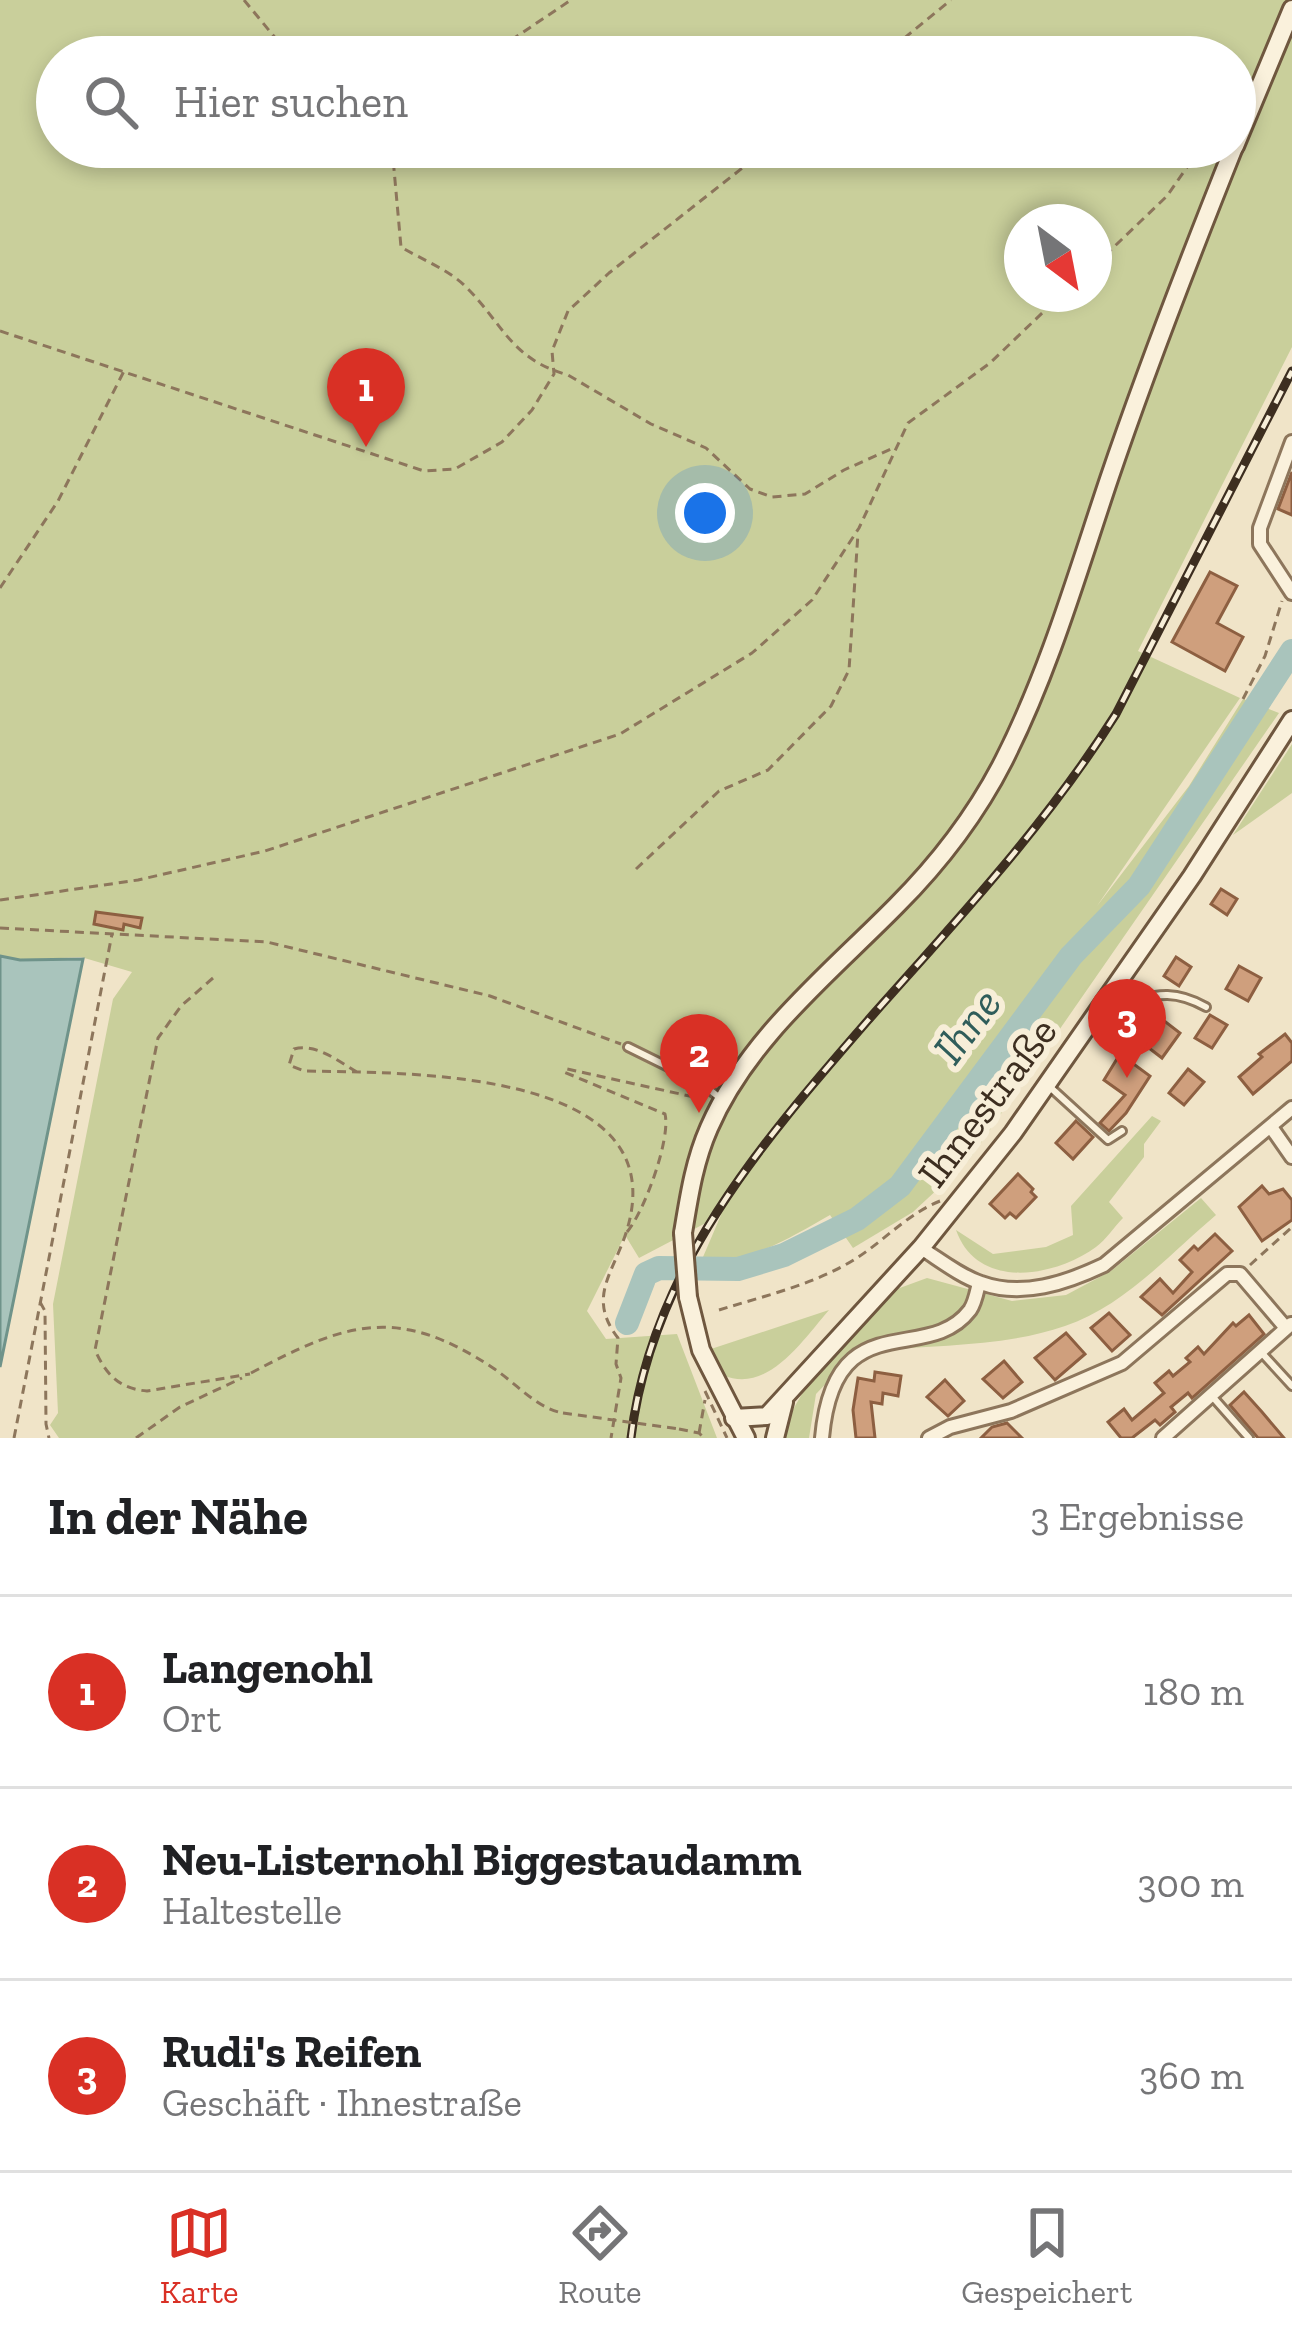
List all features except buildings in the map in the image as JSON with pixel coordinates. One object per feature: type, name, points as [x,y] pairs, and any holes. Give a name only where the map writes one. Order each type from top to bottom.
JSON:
[{"type":"main road","points":[[1256,96],[1292,9]]},
{"type":"main road","points":[[746,1438],[727,1423],[700,1350],[683,1261],[691,1184],[716,1096],[792,1010],[936,863],[986,794],[1037,687],[1142,386],[1226,168]]},
{"type":"main road","name":"Ihnestraße","points":[[727,1423],[767,1416],[921,1248],[1049,1086],[1292,720]]},
{"type":"main road","points":[[775,1438],[791,1385]]},
{"type":"street","points":[[1289,590],[1261,544],[1260,528],[1292,442]]},
{"type":"street","points":[[921,1248],[979,1283],[1035,1288],[1068,1282],[1103,1265],[1292,1108]]},
{"type":"street","points":[[1270,1127],[1292,1156]]},
{"type":"street","points":[[929,1438],[950,1427],[1011,1412],[1122,1363],[1227,1274],[1240,1274],[1289,1326],[1163,1438]]},
{"type":"street","points":[[822,1438],[829,1400],[859,1353],[877,1343],[944,1330],[972,1309],[979,1283]]},
{"type":"lane","points":[[1103,1007],[1157,993],[1185,997],[1206,1007]]},
{"type":"lane","points":[[628,1047],[716,1096]]},
{"type":"lane","points":[[1049,1086],[1108,1140],[1122,1131]]},
{"type":"lane","points":[[1260,1352],[1292,1386]]},
{"type":"lane","points":[[1211,1395],[1249,1438]]},
{"type":"path","points":[[244,0],[274,36]]},
{"type":"path","points":[[517,36],[571,0]]},
{"type":"path","points":[[907,36],[951,0]]},
{"type":"path","points":[[394,168],[401,247],[462,282],[506,339],[554,374],[568,375],[632,414],[706,448],[750,490],[772,497],[805,494],[844,470],[893,449]]},
{"type":"path","points":[[0,331],[424,471],[455,469],[502,442],[532,410],[554,374],[552,351],[568,311],[742,168]]},
{"type":"path","points":[[1112,249],[1167,196],[1186,168]]},
{"type":"path","points":[[0,900],[138,880],[265,851],[620,734],[752,653],[812,600],[859,528],[908,422],[990,363],[1043,312]]},
{"type":"path","points":[[0,588],[58,501],[124,371]]},
{"type":"path","points":[[636,869],[719,791],[768,770],[832,706],[849,670],[859,528]]},
{"type":"path","points":[[1243,699],[1289,590]]},
{"type":"path","points":[[0,928],[267,942],[490,996],[628,1047]]},
{"type":"path","points":[[14,1438],[112,932]]},
{"type":"path","points":[[213,978],[158,1037],[94,1351],[110,1376],[131,1390],[250,1374]]},
{"type":"path","points":[[357,1072],[304,1046],[294,1049],[290,1058],[289,1065],[304,1071],[470,1080],[546,1097],[610,1133],[631,1166],[634,1188],[626,1233],[601,1304],[618,1338],[616,1364],[621,1378],[611,1438]]},
{"type":"path","points":[[626,1233],[637,1220],[664,1138],[665,1114],[564,1072],[694,1097],[716,1096]]},
{"type":"path","points":[[719,1310],[820,1277],[850,1263],[905,1219],[934,1204],[960,1198]]},
{"type":"path","points":[[1240,1274],[1292,1227]]},
{"type":"path","points":[[40,1301],[49,1438]]},
{"type":"path","points":[[136,1438],[180,1407],[342,1331],[374,1325],[395,1326],[475,1356],[546,1408],[563,1414],[699,1432]]},
{"type":"path","points":[[704,1438],[699,1432],[700,1412],[706,1399]]},
{"type":"path","points":[[727,1423],[727,1438]]},
{"type":"green space","points":[[0,0],[1292,0],[1292,347],[1138,651],[1240,698],[1097,906],[1189,786],[1243,699],[1279,713],[969,1160],[913,1212],[853,1248],[830,1215],[769,1248],[736,1258],[703,1257],[721,1215],[639,1258],[625,1235],[587,1311],[606,1339],[677,1334],[717,1438],[59,1438],[50,1425],[58,1413],[53,1304],[113,999],[132,972],[81,957],[20,960],[0,956]]},
{"type":"green space","points":[[1292,744],[1292,793],[1233,835]]},
{"type":"green space","points":[[1152,1116],[1161,1121],[1144,1144],[1144,1157],[1109,1202],[1123,1218],[1096,1247],[1059,1266],[1018,1273],[998,1270],[966,1249],[956,1230],[993,1254],[1046,1247],[1073,1235],[1071,1206]]},
{"type":"green space","points":[[1201,1198],[1216,1215],[1107,1306],[1043,1333],[997,1341],[879,1350],[876,1340],[857,1351],[816,1394],[809,1438],[786,1438],[787,1420],[818,1366],[897,1289],[927,1278],[1012,1301],[1066,1295],[1111,1271]]},
{"type":"green space","points":[[829,1310],[796,1349],[769,1371],[754,1378],[723,1375],[711,1349]]},
{"type":"water","points":[[0,956],[83,959],[0,1367]]},
{"type":"waterway","name":"Ihne","points":[[627,1323],[646,1274],[659,1268],[738,1269],[784,1255],[857,1219],[900,1186],[1071,956],[1139,886],[1292,651]]},
{"type":"railway","points":[[631,1438],[643,1376],[662,1318],[718,1211],[790,1112],[999,871],[1089,755],[1116,714],[1292,371]]},
{"type":"place","name":"Langenohl","points":[[366,447]]},
{"type":"place","name":"Rudi's Reifen","points":[[1127,1078]]},
{"type":"place","name":"Neu-Listernohl Biggestaudamm","points":[[699,1113]]}]
